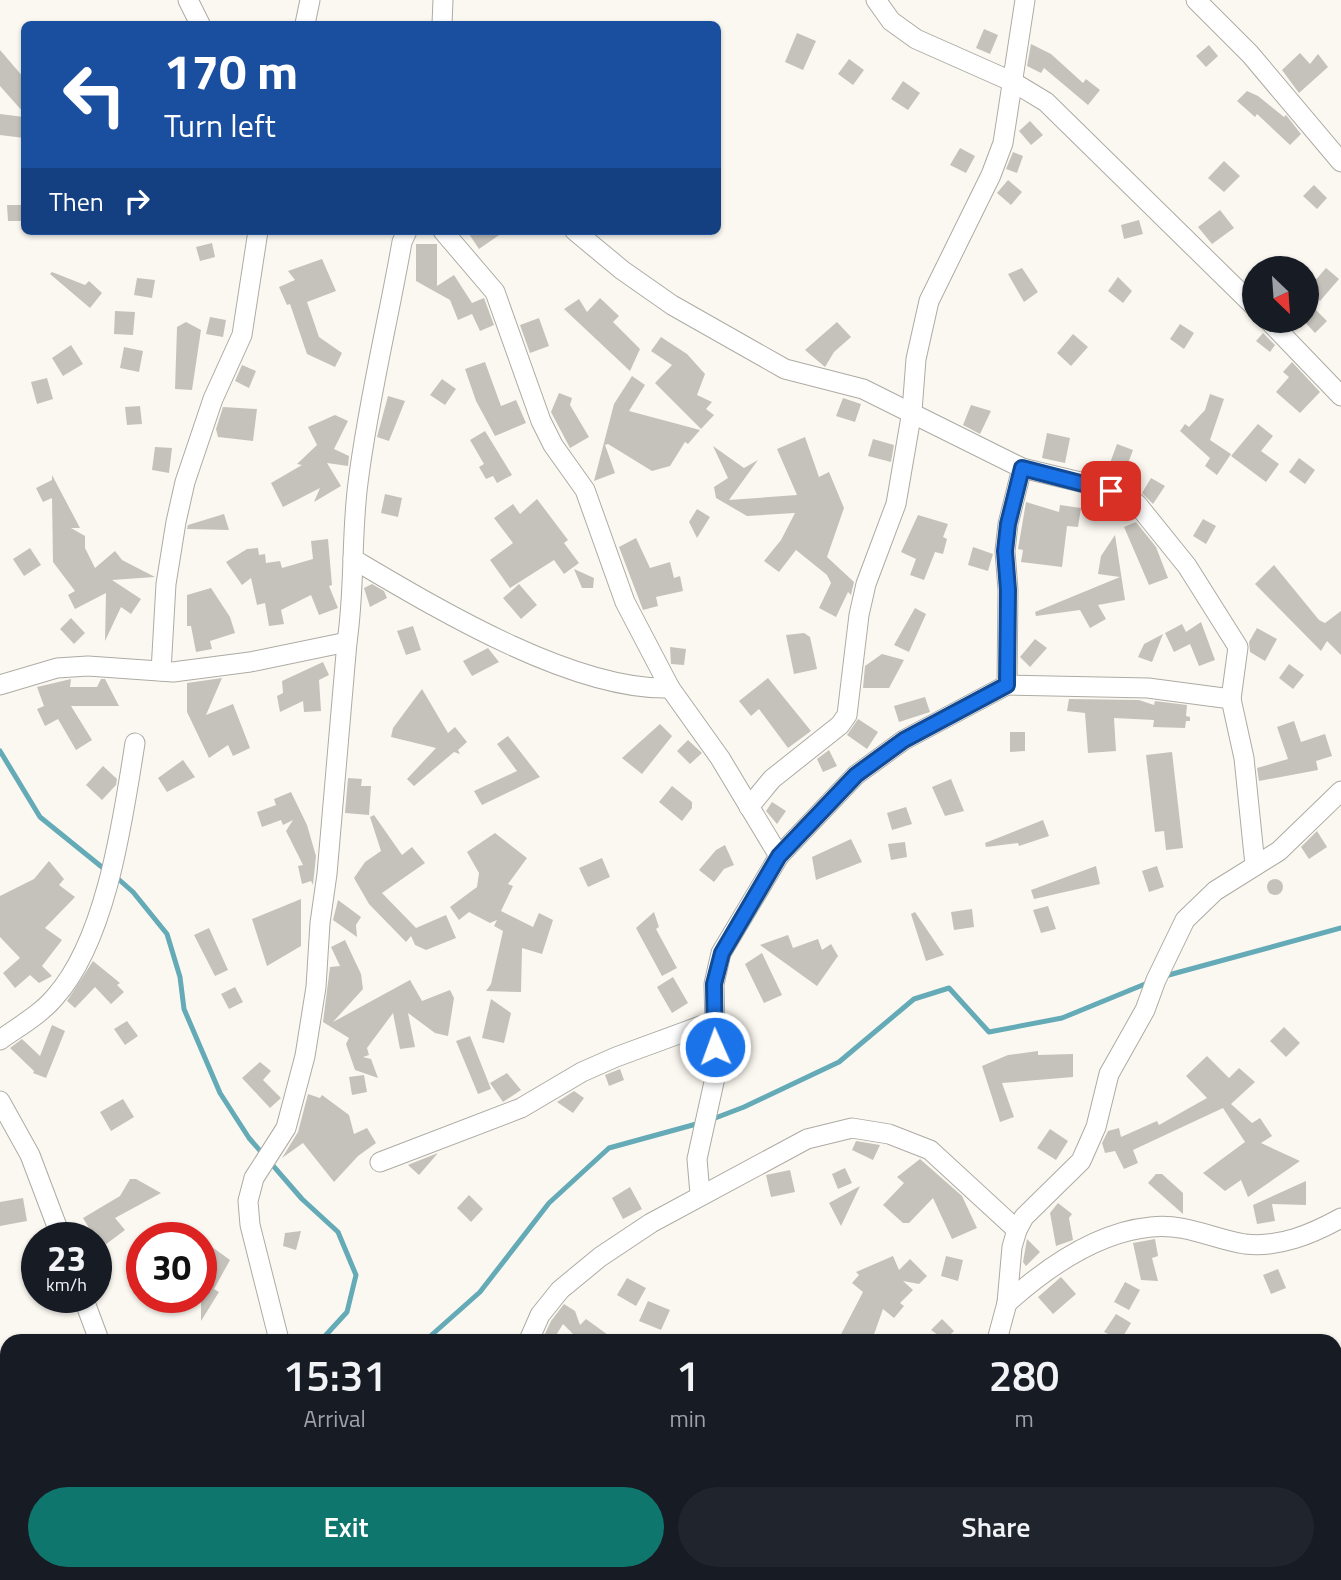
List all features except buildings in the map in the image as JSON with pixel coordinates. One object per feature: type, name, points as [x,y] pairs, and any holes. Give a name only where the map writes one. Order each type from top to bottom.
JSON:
[{"type":"street","points":[[188,0],[198,21]]},
{"type":"street","points":[[305,21],[310,0]]},
{"type":"street","points":[[442,21],[443,0]]},
{"type":"street","points":[[876,0],[891,21],[916,39],[1013,82],[1046,102],[1242,294]]},
{"type":"street","points":[[749,807],[772,779],[840,725],[847,715],[863,594],[896,504],[912,411],[916,359],[929,301],[992,175],[1003,143],[1025,0]]},
{"type":"street","points":[[1196,0],[1251,54],[1341,162]]},
{"type":"street","points":[[249,235],[252,257]]},
{"type":"street","points":[[161,671],[166,584],[176,522],[185,482],[213,399],[242,335],[257,235]]},
{"type":"street","points":[[277,1334],[250,1225],[248,1201],[254,1178],[286,1128],[304,1056],[316,987],[347,642],[354,600],[353,559],[358,481],[405,235]]},
{"type":"street","points":[[446,235],[495,292],[541,421],[553,446],[585,489],[625,602],[670,688],[720,758],[779,856]]},
{"type":"street","points":[[580,235],[622,270],[673,305],[785,369],[863,389],[912,411],[1022,468],[1093,485],[1137,504],[1187,566],[1238,648],[1231,699],[1244,758],[1255,866]]},
{"type":"street","points":[[1280,333],[1341,396]]},
{"type":"street","points":[[1007,685],[1008,590],[1005,551],[1008,524],[1022,468]]},
{"type":"street","points":[[353,559],[445,613],[517,647],[640,689],[670,688]]},
{"type":"street","points":[[0,685],[57,668],[88,666],[161,671],[250,662],[347,642]]},
{"type":"street","points":[[700,1194],[697,1159],[716,1073],[714,984],[722,953],[779,856],[856,775],[904,740],[1007,685],[1148,688],[1231,699]]},
{"type":"street","points":[[0,1040],[55,998],[86,947],[119,838],[135,743]]},
{"type":"street","points":[[999,1334],[1007,1303],[1012,1247],[1017,1230],[1031,1209],[1081,1161],[1096,1127],[1109,1074],[1145,1010],[1156,980],[1185,920],[1215,891],[1279,851],[1341,791]]},
{"type":"street","points":[[380,1162],[521,1108],[582,1072],[714,1021]]},
{"type":"street","points":[[0,1101],[30,1155],[55,1222]]},
{"type":"street","points":[[532,1334],[540,1315],[560,1290],[600,1257],[700,1194],[807,1139],[852,1128],[889,1134],[930,1150],[1017,1230]]},
{"type":"street","points":[[1007,1303],[1033,1279],[1103,1239],[1151,1227],[1193,1229],[1243,1244],[1269,1244],[1307,1234],[1341,1218]]},
{"type":"street","points":[[89,1313],[97,1334]]},
{"type":"waterway","points":[[0,751],[40,817],[108,872]]},
{"type":"waterway","points":[[116,877],[133,892],[167,934],[180,977],[184,1009],[220,1093],[249,1138],[302,1199],[338,1232],[356,1275],[347,1312],[327,1334]]},
{"type":"waterway","points":[[1165,976],[1341,928]]},
{"type":"waterway","points":[[710,1120],[839,1062],[914,999],[949,988],[989,1032],[1062,1018],[1150,982]]},
{"type":"waterway","points":[[433,1334],[480,1292],[549,1203],[609,1148],[700,1123]]},
{"type":"route","points":[[715,1047],[714,984],[722,953],[779,856],[856,775],[904,740],[1007,685],[1008,590],[1005,551],[1008,524],[1022,468],[1111,491]]}]
